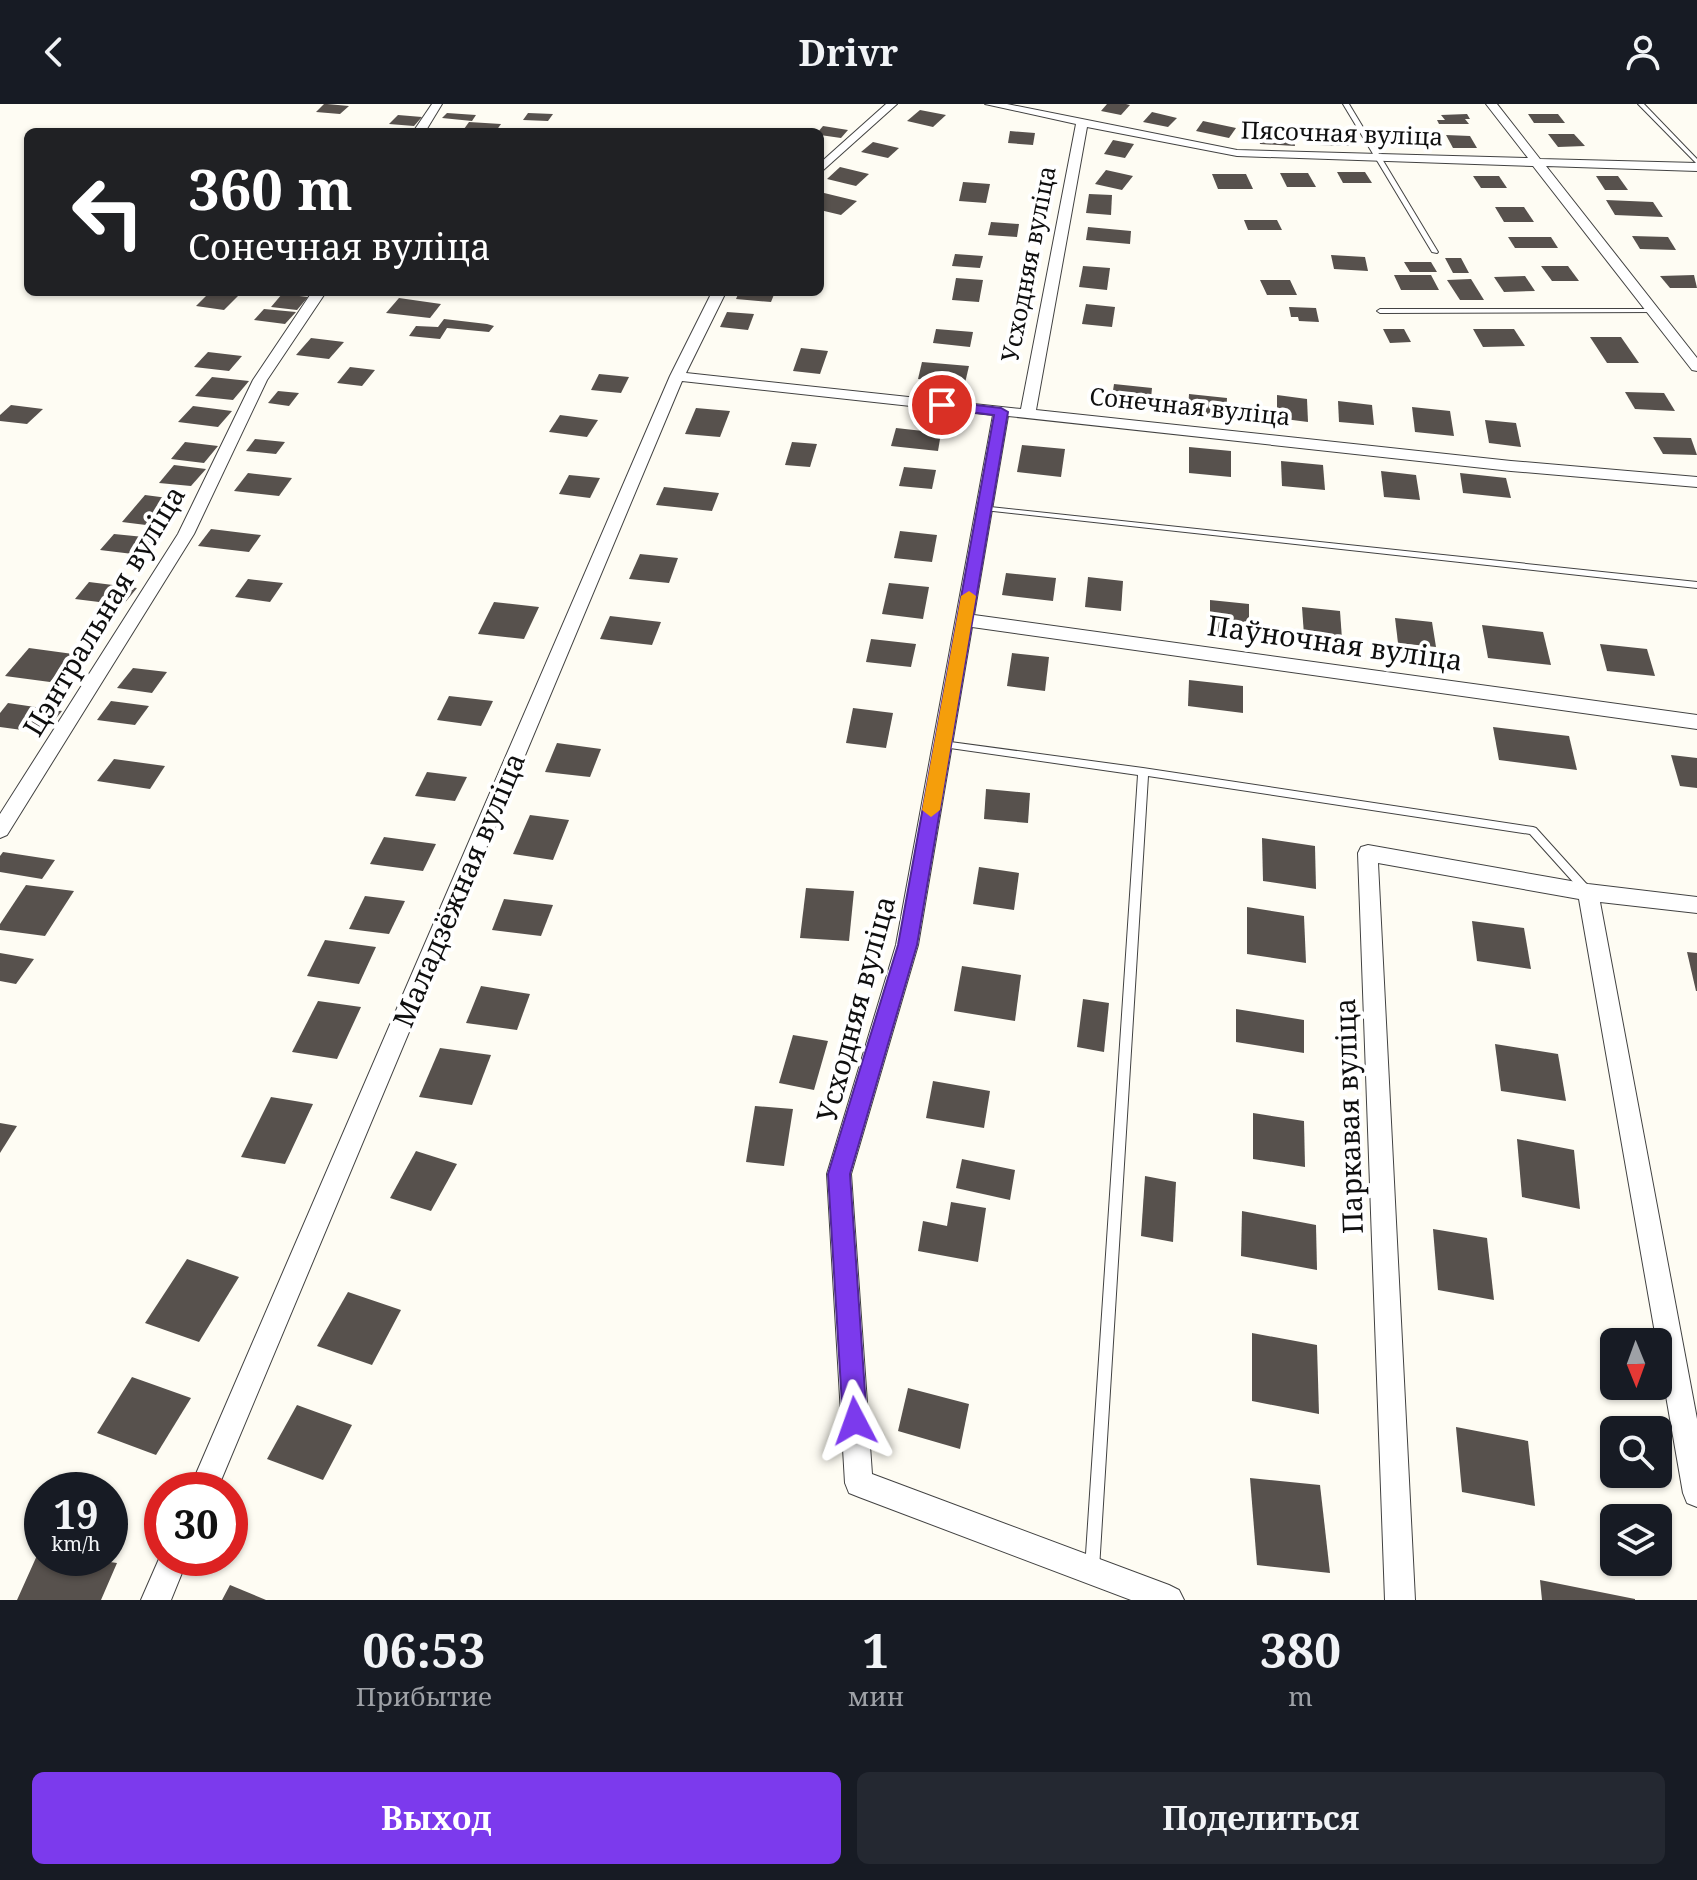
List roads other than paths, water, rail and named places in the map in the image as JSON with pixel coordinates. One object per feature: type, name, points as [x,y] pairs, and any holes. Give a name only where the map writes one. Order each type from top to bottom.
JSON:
[{"type":"street","points":[[422,128],[437,104]]},
{"type":"street","points":[[824,165],[892,104]]},
{"type":"street","name":"Пясочная вуліца","points":[[990,104],[1237,153],[1697,165]]},
{"type":"street","points":[[1491,104],[1697,367]]},
{"type":"street","name":"Усходняя вуліца","points":[[1028,413],[1082,124]]},
{"type":"street","name":"Цэнтральная вуліца","points":[[0,830],[186,534],[260,380],[316,296]]},
{"type":"street","name":"Маладзёжная вуліца","points":[[211,1472],[677,376],[717,296]]},
{"type":"street","name":"Сонечная вуліца","points":[[677,376],[1511,466],[1697,482]]},
{"type":"street","name":"Усходняя вуліца","points":[[1001,412],[907,945],[839,1174],[859,1483],[1092,1571]]},
{"type":"street","name":"Паўночная вуліца","points":[[965,620],[1697,722]]},
{"type":"street","name":"Паркавая вуліца","points":[[1400,1600],[1368,853],[1588,892],[1697,905]]},
{"type":"street","points":[[1588,892],[1697,1493]]},
{"type":"street","points":[[1092,1571],[1169,1600]]},
{"type":"street","points":[[156,1600],[166,1576]]},
{"type":"lane","points":[[1346,104],[1435,252]]},
{"type":"lane","points":[[1641,104],[1697,165]]},
{"type":"lane","points":[[1380,311],[1655,311]]},
{"type":"lane","points":[[984,508],[1697,585]]},
{"type":"lane","points":[[943,744],[1533,831],[1588,892]]},
{"type":"lane","points":[[1092,1571],[1143,772]]}]
